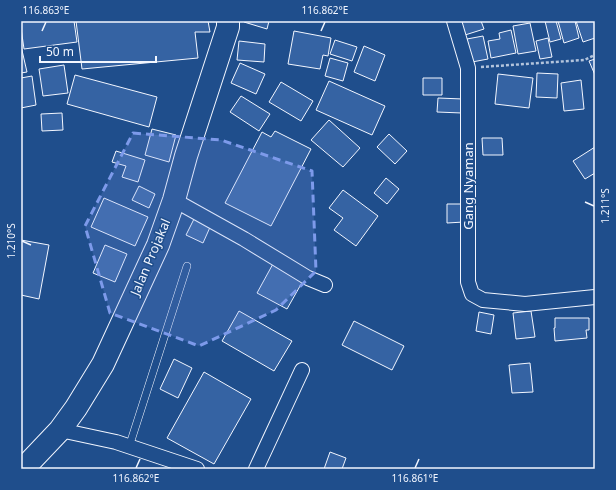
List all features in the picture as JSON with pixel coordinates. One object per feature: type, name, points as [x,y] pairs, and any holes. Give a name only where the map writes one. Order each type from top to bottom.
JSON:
[{"type":"main road","name":"Jalan Projakal","points":[[23,469],[60,430],[76,408],[102,364],[158,245],[174,200],[186,156],[228,27],[228,21]]},
{"type":"street","name":"Gang Nyaman","points":[[454,21],[468,68],[468,282],[472,294],[483,300],[525,304],[595,297]]},
{"type":"street","points":[[174,200],[244,239],[308,278],[325,285]]},
{"type":"street","points":[[256,469],[302,370]]},
{"type":"street","points":[[60,430],[116,442],[197,469]]},
{"type":"lane","points":[[129,447],[187,266]]},
{"type":"path","points":[[468,68],[584,60],[595,55]]},
{"type":"highlighted area","points":[[133,133],[221,140],[312,171],[316,271],[276,310],[199,346],[110,313],[85,226]]},
{"type":"building","points":[[21,21],[74,21],[77,42],[24,49]]},
{"type":"building","points":[[76,21],[208,21],[210,32],[195,32],[198,58],[82,69]]},
{"type":"building","points":[[244,21],[269,21],[267,29]]},
{"type":"building","points":[[461,21],[481,21],[484,29],[465,35]]},
{"type":"building","points":[[545,21],[556,21],[561,39],[550,42]]},
{"type":"building","points":[[558,21],[575,21],[579,38],[564,43]]},
{"type":"building","points":[[576,21],[595,21],[595,38],[583,42]]},
{"type":"building","points":[[530,23],[536,51],[518,54],[513,26]]},
{"type":"building","points":[[511,30],[516,53],[491,58],[488,41],[500,39],[499,33]]},
{"type":"building","points":[[294,31],[331,38],[328,56],[323,55],[320,69],[288,64]]},
{"type":"building","points":[[483,36],[488,59],[472,62],[467,39]]},
{"type":"building","points":[[548,38],[552,57],[540,59],[536,41]]},
{"type":"building","points":[[335,40],[357,47],[352,61],[330,54]]},
{"type":"building","points":[[239,41],[265,44],[264,62],[237,60]]},
{"type":"building","points":[[21,46],[27,72],[21,73]]},
{"type":"building","points":[[364,46],[385,55],[375,81],[354,72]]},
{"type":"building","points":[[330,58],[348,63],[343,81],[325,76]]},
{"type":"building","points":[[595,59],[595,75],[589,61]]},
{"type":"building","points":[[240,63],[265,74],[256,94],[231,83]]},
{"type":"building","points":[[64,65],[68,93],[43,96],[39,69]]},
{"type":"building","points":[[537,73],[558,74],[557,98],[536,97]]},
{"type":"building","points":[[498,74],[533,78],[529,108],[495,104]]},
{"type":"building","points":[[75,75],[157,97],[149,127],[67,104]]},
{"type":"building","points":[[32,76],[36,105],[21,108],[21,78]]},
{"type":"building","points":[[423,78],[442,78],[442,95],[423,95]]},
{"type":"building","points":[[581,80],[584,109],[564,111],[561,83]]},
{"type":"building","points":[[329,81],[385,106],[372,135],[316,110]]},
{"type":"building","points":[[281,82],[313,101],[301,121],[269,102]]},
{"type":"building","points":[[241,96],[270,114],[259,131],[230,112]]},
{"type":"building","points":[[438,98],[463,99],[462,113],[437,112]]},
{"type":"building","points":[[62,113],[63,130],[42,131],[41,114]]},
{"type":"building","points":[[329,120],[360,148],[343,167],[311,140]]},
{"type":"building","points":[[152,129],[176,135],[169,162],[145,155]]},
{"type":"building","points":[[275,131],[311,149],[271,226],[225,203],[262,132],[271,137]]},
{"type":"building","points":[[389,134],[407,151],[395,164],[377,147]]},
{"type":"building","points":[[482,138],[502,138],[503,155],[483,155]]},
{"type":"building","points":[[595,147],[595,173],[585,179],[573,161]]},
{"type":"building","points":[[116,151],[145,160],[138,182],[122,177],[126,166],[112,162]]},
{"type":"building","points":[[386,178],[399,189],[387,204],[374,193]]},
{"type":"building","points":[[139,186],[155,194],[149,208],[132,200]]},
{"type":"building","points":[[343,190],[378,216],[356,246],[334,230],[343,218],[329,208]]},
{"type":"building","points":[[104,198],[148,217],[135,246],[91,227]]},
{"type":"building","points":[[447,204],[464,204],[464,222],[447,223]]},
{"type":"building","points":[[195,217],[211,225],[203,243],[186,235]]},
{"type":"building","points":[[21,240],[49,245],[39,299],[21,295]]},
{"type":"building","points":[[105,245],[127,254],[115,282],[93,273]]},
{"type":"building","points":[[274,262],[304,279],[287,309],[257,293]]},
{"type":"building","points":[[239,311],[292,341],[274,371],[222,341]]},
{"type":"building","points":[[531,311],[535,337],[516,339],[513,313]]},
{"type":"building","points":[[479,312],[494,315],[491,334],[476,331]]},
{"type":"building","points":[[555,318],[589,318],[589,330],[586,330],[587,338],[555,341]]},
{"type":"building","points":[[354,321],[404,346],[392,370],[342,345]]},
{"type":"building","points":[[174,359],[192,368],[178,398],[160,389]]},
{"type":"building","points":[[530,363],[533,392],[512,393],[509,365]]},
{"type":"building","points":[[204,372],[251,399],[214,464],[167,438]]},
{"type":"building","points":[[330,452],[346,458],[342,469],[324,469]]}]
